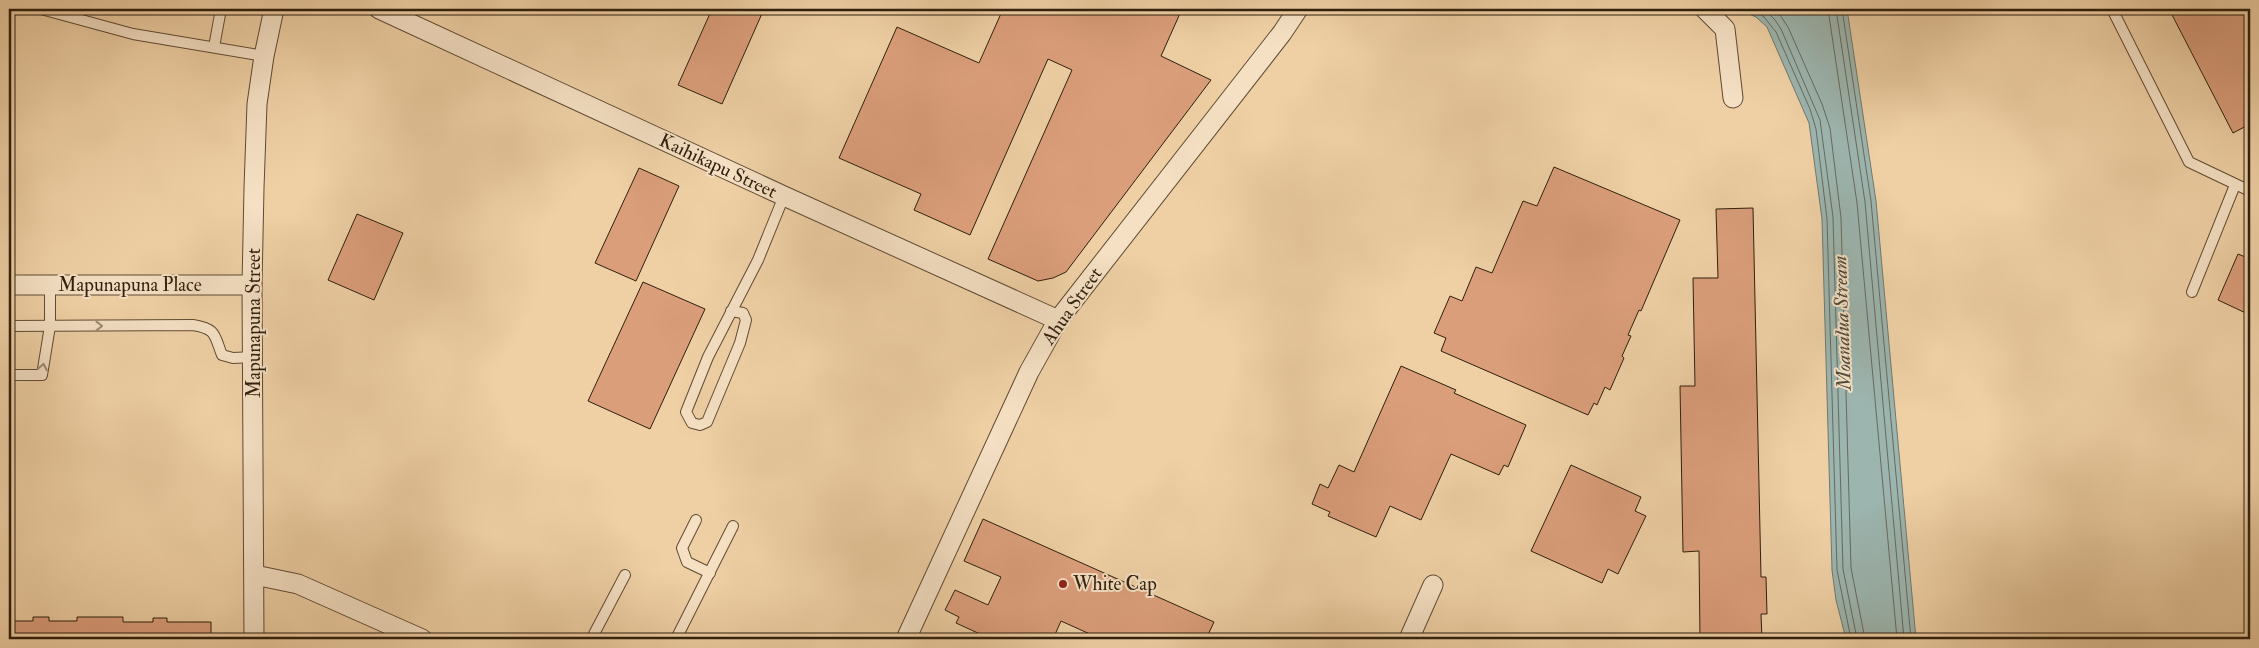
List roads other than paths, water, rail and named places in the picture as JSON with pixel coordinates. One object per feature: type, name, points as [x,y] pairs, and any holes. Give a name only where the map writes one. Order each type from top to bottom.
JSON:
[{"type":"street","name":"Mapunapuna Street","points":[[254,639],[254,358],[252,285],[257,104],[264,56],[274,9]]},
{"type":"street","name":"Kaihikapu Street","points":[[379,9],[1058,320]]},
{"type":"street","name":"Ahua Street","points":[[906,639],[1029,372],[1058,320],[1282,33],[1298,9]]},
{"type":"street","points":[[1705,9],[1726,29],[1733,98]]},
{"type":"street","name":"Mapunapuna Place","points":[[9,285],[252,285]]},
{"type":"street","points":[[255,575],[298,584],[422,639]]},
{"type":"street","points":[[1409,639],[1433,585]]},
{"type":"lane","points":[[41,9],[133,34],[264,56]]},
{"type":"lane","points":[[214,47],[222,9]]},
{"type":"lane","points":[[2112,9],[2189,162],[2250,191]]},
{"type":"lane","points":[[2192,292],[2235,185]]},
{"type":"lane","points":[[731,311],[743,313],[746,320],[740,343],[707,422],[700,425],[692,423],[686,412],[708,358],[731,311],[758,260],[784,196]]},
{"type":"lane","points":[[9,375],[42,375],[50,326],[50,285]]},
{"type":"lane","points":[[9,326],[193,325],[208,328],[216,335],[222,355],[233,358],[254,358]]},
{"type":"lane","points":[[696,520],[682,548],[687,562],[710,572]]},
{"type":"lane","points":[[676,639],[733,526]]},
{"type":"lane","points":[[597,639],[594,634],[625,575]]},
{"type":"water","name":"Moanalua Stream","points":[[1738,9],[1847,9],[1876,201],[1916,639],[1846,639],[1836,600],[1832,570],[1822,219],[1809,123],[1767,27],[1756,17]]},
{"type":"place","name":"White Cap","points":[[1063,584]]}]
